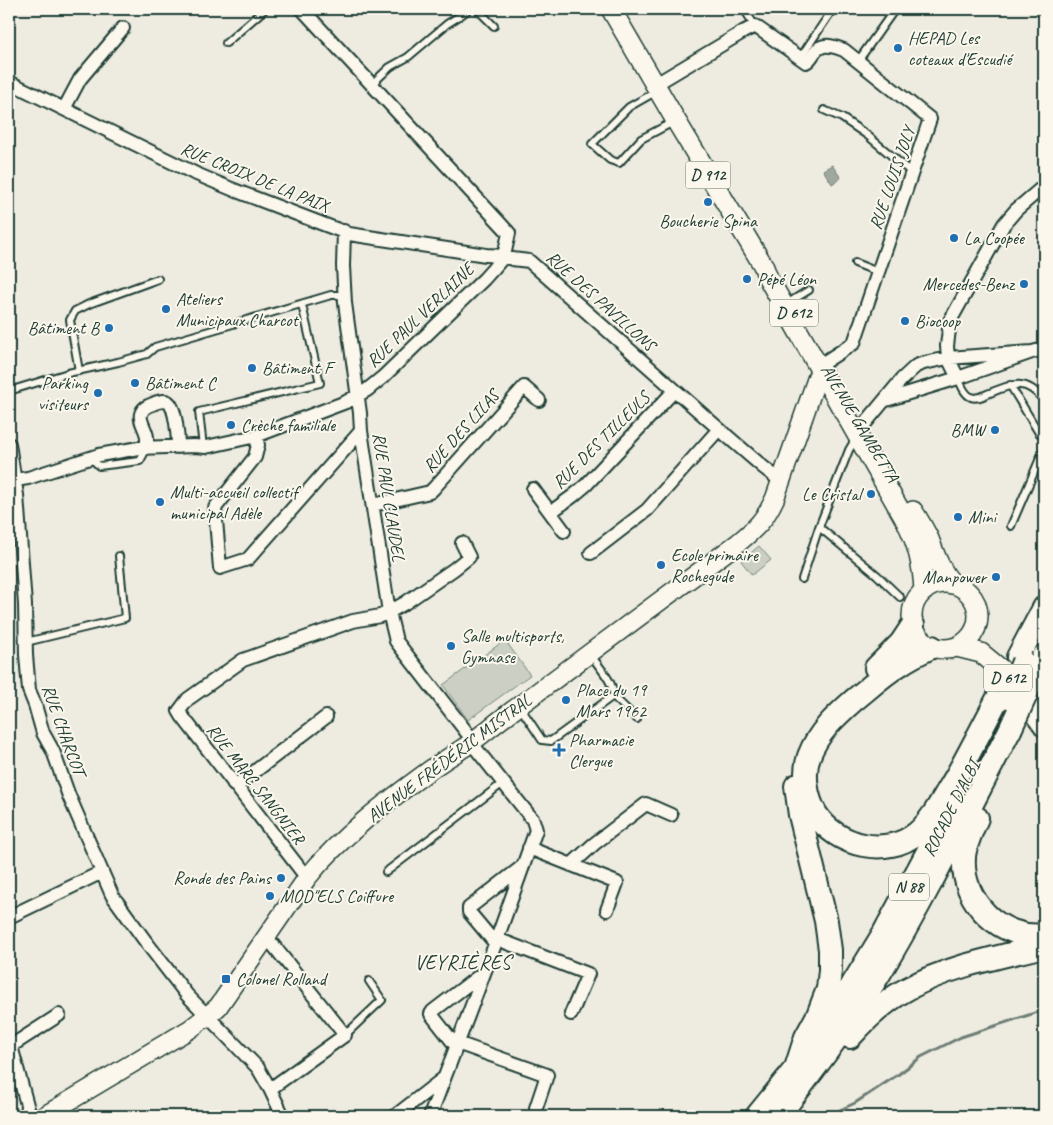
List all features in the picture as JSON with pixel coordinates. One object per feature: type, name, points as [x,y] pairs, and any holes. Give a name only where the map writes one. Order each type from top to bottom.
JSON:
[{"type":"highway","points":[[1032,658],[1044,608]]},
{"type":"highway","name":"ROCADE D'ALBI","points":[[757,1116],[849,1020],[881,971],[1010,730],[1044,614]]},
{"type":"highway","points":[[913,626],[901,644],[873,671],[829,708],[814,724],[803,745],[798,761],[796,790],[800,815],[826,921],[830,950],[828,989],[818,1015],[806,1037],[805,1068],[831,1059],[861,1025],[884,1004],[908,988],[953,970],[1044,946]]},
{"type":"highway","points":[[932,646],[898,665],[873,684],[835,718],[820,735],[809,756],[806,780],[809,798],[817,815],[828,828],[842,838],[871,846],[882,846],[897,844],[916,834],[932,817],[1005,693]]},
{"type":"highway","name":"ROCADE D'ALBI","points":[[778,1116],[829,1020],[884,933],[948,814],[1005,693],[1032,658]]},
{"type":"highway","points":[[1010,730],[1006,760],[972,829],[964,857],[965,876],[972,895],[980,908],[991,919],[1004,928],[1018,933],[1034,936],[1044,935]]},
{"type":"main road","name":"AVENUE GAMBETTA","points":[[611,9],[765,272],[770,271],[788,302],[821,369]]},
{"type":"main road","name":"D 612","points":[[765,272],[768,286],[816,369],[821,369],[860,430]]},
{"type":"main road","name":"AVENUE GAMBETTA","points":[[860,430],[912,510],[928,537],[940,567],[952,584]]},
{"type":"main road","name":"AVENUE GAMBETTA","points":[[860,430],[911,531],[923,573],[924,591]]},
{"type":"main road","points":[[952,584],[963,589],[971,596],[978,614],[977,623],[967,640],[957,647],[946,649],[925,643],[913,626],[912,614],[918,598],[924,591],[934,585],[952,584]]},
{"type":"main road","name":"D 612","points":[[977,623],[980,634],[1008,662],[1044,708]]},
{"type":"main road","name":"D 612","points":[[957,647],[981,652],[1003,671],[1044,727]]},
{"type":"street","points":[[302,9],[508,233],[504,256]]},
{"type":"street","points":[[657,87],[755,26],[800,58]]},
{"type":"street","points":[[64,109],[80,79],[123,28]]},
{"type":"street","name":"RUE LOUIS JOLY","points":[[800,58],[806,62],[810,60],[819,48],[827,46],[844,50],[930,119],[854,344],[821,369]]},
{"type":"street","name":"RUE CROIX DE LA PAIX","points":[[9,82],[218,183],[349,234],[420,246],[504,256]]},
{"type":"street","points":[[958,378],[948,358],[947,346],[950,321],[1009,217],[1044,186]]},
{"type":"street","name":"RUE PAUL CLAUDEL","points":[[344,231],[345,294],[361,430],[389,612],[396,641],[468,734],[477,750],[533,820],[536,830],[430,1116]]},
{"type":"street","name":"RUE DES PAVILLONS","points":[[504,256],[529,261],[781,482]]},
{"type":"street","name":"RUE PAUL VERLAINE","points":[[15,480],[28,478],[91,458],[123,451],[147,448],[203,447],[256,436],[346,402],[368,390],[383,377],[504,256]]},
{"type":"street","points":[[860,430],[902,379],[916,366],[948,358],[1038,351]]},
{"type":"street","points":[[886,400],[1038,351]]},
{"type":"street","name":"AVENUE FRÉDÉRIC MISTRAL","points":[[44,1116],[190,1029],[218,1007],[306,878],[326,855],[365,819],[430,770],[472,742],[738,543],[755,528],[769,511],[821,369]]},
{"type":"street","name":"RUE DES LILAS","points":[[373,505],[430,492],[524,387],[539,400]]},
{"type":"street","name":"RUE DES TILLEULS","points":[[551,512],[586,485],[675,390]]},
{"type":"street","points":[[147,448],[141,418],[142,412],[146,407],[161,401],[166,401],[170,404],[174,412],[178,447]]},
{"type":"street","points":[[591,553],[647,510],[719,429]]},
{"type":"street","points":[[256,436],[258,445],[255,457],[215,508],[220,568],[248,559],[361,430]]},
{"type":"street","name":"RUE CHARCOT","points":[[9,444],[17,495],[29,690],[43,732],[53,751],[69,796],[112,895],[187,996],[258,1068],[283,1116]]},
{"type":"street","name":"RUE DES TILLEULS","points":[[533,489],[564,531]]},
{"type":"street","points":[[389,612],[405,603],[469,557],[462,543]]},
{"type":"street","name":"RUE MARC SANGNIER","points":[[306,878],[179,711],[188,699],[242,660],[353,621],[380,616],[389,612]]},
{"type":"street","points":[[234,785],[241,782],[326,717]]},
{"type":"street","points":[[571,865],[594,844],[646,804],[671,816]]},
{"type":"street","points":[[529,848],[617,883],[607,910]]},
{"type":"street","points":[[524,865],[469,908],[470,912],[496,941],[588,974],[570,1014]]},
{"type":"street","points":[[9,917],[102,872]]},
{"type":"street","points":[[265,937],[345,1034],[270,1089]]},
{"type":"street","points":[[484,972],[431,1014],[457,1044],[547,1075],[536,1108]]},
{"type":"street","points":[[30,1116],[11,1046],[60,1015]]},
{"type":"street","points":[[394,1116],[445,1077]]},
{"type":"lane","points":[[226,43],[264,9]]},
{"type":"lane","points":[[372,84],[390,67],[408,57],[468,9]]},
{"type":"lane","points":[[477,9],[494,26]]},
{"type":"lane","points":[[744,9],[755,26]]},
{"type":"lane","points":[[800,58],[833,9]]},
{"type":"lane","points":[[858,61],[895,9]]},
{"type":"lane","points":[[657,87],[629,107],[592,144],[610,160],[619,163],[642,138],[676,120]]},
{"type":"lane","points":[[824,110],[842,118],[867,134],[912,173]]},
{"type":"lane","points":[[855,263],[878,272]]},
{"type":"lane","points":[[79,371],[70,320],[76,311],[89,304],[158,279]]},
{"type":"lane","points":[[788,302],[808,290]]},
{"type":"lane","points":[[9,391],[68,373],[147,354],[155,347],[164,344],[302,304],[345,294]]},
{"type":"lane","points":[[203,447],[199,412],[320,383],[302,304]]},
{"type":"lane","points":[[958,378],[964,392],[972,398],[979,398],[1010,385],[1018,385],[1026,386],[1044,401]]},
{"type":"lane","points":[[1010,385],[1039,433],[1044,434]]},
{"type":"lane","points":[[802,579],[819,527],[849,450],[860,430]]},
{"type":"lane","points":[[1012,526],[1044,449]]},
{"type":"lane","points":[[819,527],[877,575],[900,597]]},
{"type":"lane","points":[[26,642],[124,618],[119,556]]},
{"type":"lane","points":[[524,713],[542,740],[551,741],[613,696],[614,691],[611,682],[590,653]]},
{"type":"lane","points":[[613,696],[637,719]]},
{"type":"lane","points":[[386,872],[503,783]]},
{"type":"lane","points":[[345,1034],[382,1000],[369,981]]},
{"type":"shaded area","points":[[832,165],[841,178],[832,184],[823,170]]},
{"type":"shaded area","points":[[759,546],[771,560],[752,575],[741,561]]},
{"type":"shaded area","points":[[505,640],[530,675],[468,720],[443,685]]},
{"type":"waterway","points":[[827,1116],[855,1103],[921,1057],[961,1037],[1044,1010]]},
{"type":"place","name":"HEPAD Les coteaux d'Escudié","points":[[898,48]]},
{"type":"place","name":"Boucherie Spina","points":[[708,202]]},
{"type":"place","name":"La Coopée","points":[[954,238]]},
{"type":"place","name":"Pépé Léon","points":[[747,279]]},
{"type":"place","name":"Mercedes-Benz","points":[[1024,284]]},
{"type":"place","name":"Ateliers Municipaux Charcot","points":[[166,309]]},
{"type":"place","name":"Biocoop","points":[[905,321]]},
{"type":"place","name":"Bâtiment B","points":[[109,328]]},
{"type":"place","name":"Bâtiment F","points":[[252,368]]},
{"type":"place","name":"Bâtiment C","points":[[135,383]]},
{"type":"place","name":"Parking visiteurs","points":[[98,393]]},
{"type":"place","name":"Crèche familiale","points":[[231,425]]},
{"type":"place","name":"BMW","points":[[995,430]]},
{"type":"place","name":"Le Cristal","points":[[871,494]]},
{"type":"place","name":"Multi-accueil collectif municipal Adèle","points":[[160,502]]},
{"type":"place","name":"Mini","points":[[958,517]]},
{"type":"place","name":"Ecole primaire Rochegude","points":[[661,565]]},
{"type":"place","name":"Manpower","points":[[996,577]]},
{"type":"place","name":"Salle multisports, Gymnase","points":[[451,646]]},
{"type":"place","name":"Place du 19 Mars 1962","points":[[566,700]]},
{"type":"place","name":"Pharmacie Clergue","points":[[559,750]]},
{"type":"place","name":"Ronde des Pains","points":[[281,878]]},
{"type":"place","name":"MOD\"ELS Coiffure","points":[[270,896]]},
{"type":"place","name":"Colonel Rolland","points":[[226,979]]},
{"type":"district","name":"VEYRIÈRES","points":[[463,962]]}]
